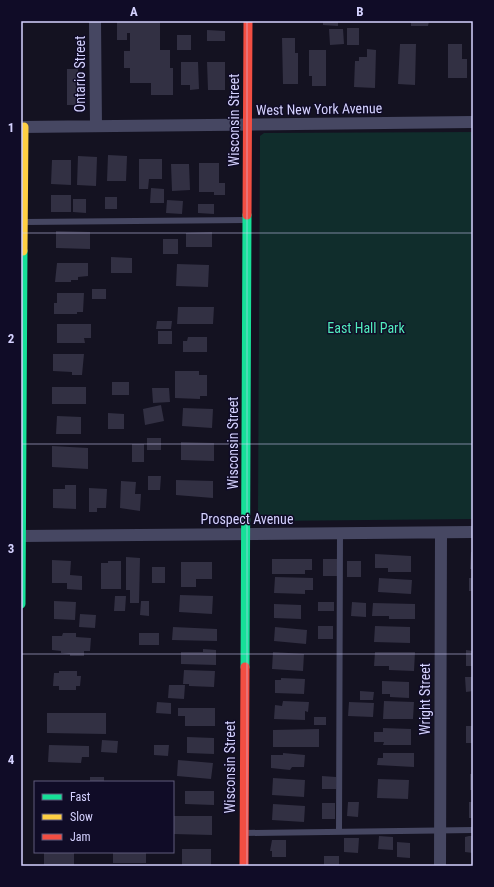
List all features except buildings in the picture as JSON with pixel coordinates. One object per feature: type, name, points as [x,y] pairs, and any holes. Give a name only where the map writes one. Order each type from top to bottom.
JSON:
[{"type":"street","name":"Ontario Street","points":[[95,21],[96,126]]},
{"type":"street","name":"Wisconsin Street","points":[[244,866],[248,21]]},
{"type":"street","name":"West New York Avenue","points":[[22,127],[473,122]]},
{"type":"street","points":[[21,604],[22,127]]},
{"type":"street","name":"Wright Street","points":[[440,866],[441,532]]},
{"type":"street","name":"Prospect Avenue","points":[[22,536],[473,532]]},
{"type":"lane","points":[[23,222],[248,220]]},
{"type":"lane","points":[[339,832],[340,533]]},
{"type":"lane","points":[[244,833],[473,830]]},
{"type":"green space","name":"East Hall Park","points":[[473,132],[473,519],[266,521],[260,519],[258,514],[260,136],[264,133]]},
{"type":"traffic: fast","points":[[245,667],[247,215]]},
{"type":"traffic: fast","points":[[21,604],[23,251]]},
{"type":"traffic: slow","points":[[23,251],[24,127]]},
{"type":"traffic: jam","points":[[247,215],[248,21]]},
{"type":"traffic: jam","points":[[244,866],[245,667]]}]
